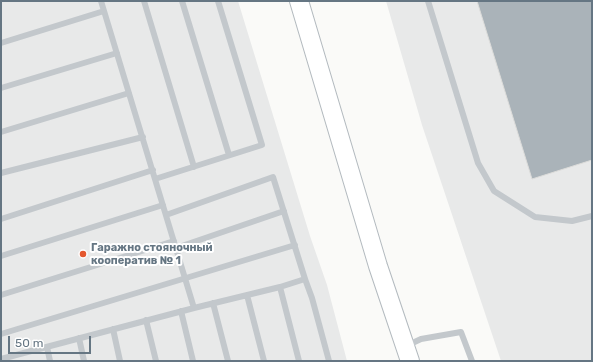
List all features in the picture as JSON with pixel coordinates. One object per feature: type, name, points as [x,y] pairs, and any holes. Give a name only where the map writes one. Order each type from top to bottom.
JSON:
[{"type":"main road","points":[[299,1],[378,266],[408,353]]},
{"type":"lane","points":[[101,1],[194,308]]},
{"type":"lane","points":[[144,1],[194,167]]},
{"type":"lane","points":[[182,1],[229,155]]},
{"type":"lane","points":[[155,179],[262,145],[218,1]]},
{"type":"lane","points":[[428,1],[478,163],[494,191],[535,216],[572,221],[592,216]]},
{"type":"lane","points":[[1,43],[104,11]]},
{"type":"lane","points":[[1,88],[117,53]]},
{"type":"lane","points":[[1,132],[129,93]]},
{"type":"lane","points":[[1,173],[142,137]]},
{"type":"lane","points":[[1,219],[152,170]]},
{"type":"lane","points":[[166,215],[273,177],[312,298],[329,361]]},
{"type":"lane","points":[[1,256],[163,205]]},
{"type":"lane","points":[[176,248],[284,211]]},
{"type":"lane","points":[[1,295],[174,241]]},
{"type":"lane","points":[[1,334],[295,245]]},
{"type":"lane","points":[[1,359],[14,358],[79,338],[280,287],[305,279]]},
{"type":"lane","points":[[280,287],[299,361]]},
{"type":"lane","points":[[247,295],[264,361]]},
{"type":"lane","points":[[213,303],[228,361]]},
{"type":"lane","points":[[181,311],[193,361]]},
{"type":"lane","points":[[146,320],[156,361]]},
{"type":"lane","points":[[113,329],[120,361]]},
{"type":"lane","points":[[408,353],[421,339],[461,332],[472,361]]},
{"type":"lane","points":[[79,338],[84,361]]},
{"type":"lane","points":[[47,347],[50,361]]},
{"type":"shaded area","points":[[1,1],[238,1],[310,236],[327,285],[347,361],[1,361]]},
{"type":"shaded area","points":[[386,1],[592,1],[592,361],[501,361],[422,125]]},
{"type":"building","points":[[477,1],[592,1],[592,160],[532,179]]},
{"type":"place","name":"Гаражно стояночный кооператив № 1","points":[[83,254]]}]
